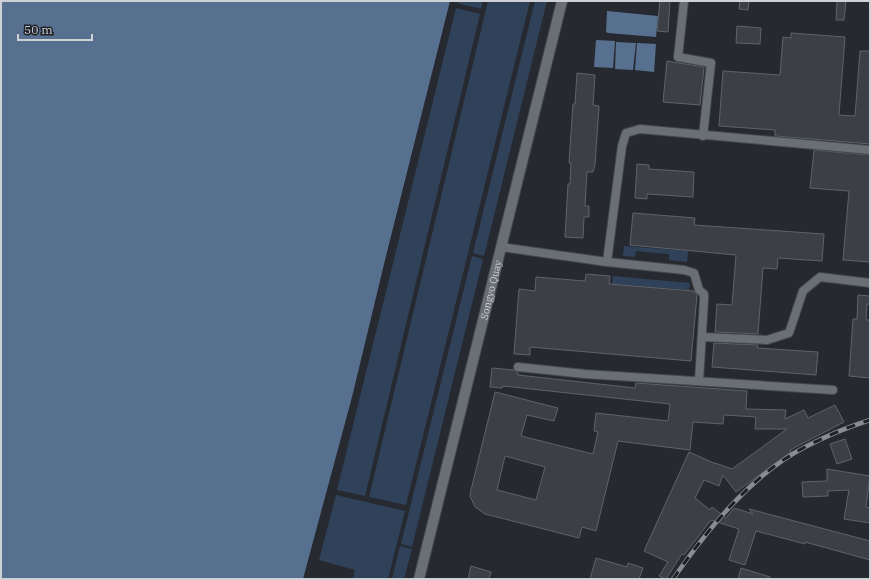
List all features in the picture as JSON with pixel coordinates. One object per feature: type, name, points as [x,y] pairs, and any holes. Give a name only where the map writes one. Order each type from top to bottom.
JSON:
[{"type":"main road","name":"Songyo Quay","points":[[419,579],[562,1]]},
{"type":"street","points":[[684,1],[678,57],[711,63],[703,136]]},
{"type":"street","points":[[607,262],[622,146],[626,133],[640,129],[703,136],[870,150]]},
{"type":"street","points":[[501,247],[607,262],[684,270],[694,273],[700,290],[704,294],[699,381]]},
{"type":"street","points":[[702,337],[767,340],[789,333],[804,291],[820,277],[870,283]]},
{"type":"street","points":[[518,367],[585,374],[833,390]]},
{"type":"shaded area","points":[[1,1],[450,1],[352,397],[303,579],[1,579]]},
{"type":"shaded area","points":[[458,1],[483,1],[481,9],[457,3]]},
{"type":"shaded area","points":[[488,1],[530,1],[406,505],[369,497]]},
{"type":"shaded area","points":[[535,1],[547,1],[484,256],[473,253]]},
{"type":"shaded area","points":[[456,8],[480,14],[365,496],[337,490]]},
{"type":"shaded area","points":[[607,11],[658,16],[656,37],[606,32]]},
{"type":"shaded area","points":[[596,40],[615,41],[613,68],[594,67]]},
{"type":"shaded area","points":[[616,42],[636,43],[633,70],[615,69]]},
{"type":"shaded area","points":[[637,43],[656,44],[654,72],[635,70]]},
{"type":"shaded area","points":[[624,246],[688,251],[687,262],[669,260],[669,254],[636,251],[635,257],[623,256]]},
{"type":"shaded area","points":[[472,256],[483,259],[412,547],[401,544]]},
{"type":"shaded area","points":[[613,276],[690,283],[689,290],[612,284]]},
{"type":"shaded area","points":[[336,495],[405,511],[388,579],[353,579],[355,570],[319,560]]},
{"type":"shaded area","points":[[400,546],[412,549],[404,579],[392,579]]},
{"type":"building","points":[[660,1],[670,1],[668,32],[657,31]]},
{"type":"building","points":[[740,1],[749,1],[748,10],[739,9]]},
{"type":"building","points":[[837,1],[846,1],[844,20],[836,20]]},
{"type":"building","points":[[737,26],[761,28],[760,44],[736,43]]},
{"type":"building","points":[[791,33],[845,37],[839,115],[855,116],[860,51],[870,51],[870,144],[775,136],[775,130],[719,126],[723,71],[780,75],[783,37],[791,38]]},
{"type":"building","points":[[667,61],[704,67],[700,105],[663,102]]},
{"type":"building","points":[[577,73],[595,75],[593,105],[599,106],[595,165],[593,172],[587,172],[585,206],[589,206],[589,217],[584,217],[583,238],[565,237],[568,184],[570,184],[571,163],[569,163],[573,104],[575,104]]},
{"type":"building","points":[[814,150],[870,155],[870,262],[843,260],[849,191],[810,188]]},
{"type":"building","points":[[637,164],[649,165],[649,169],[694,172],[693,197],[647,194],[647,199],[635,198]]},
{"type":"building","points":[[633,213],[695,218],[694,225],[824,234],[822,261],[778,258],[777,269],[763,268],[758,334],[715,332],[717,304],[732,305],[736,255],[630,245]]},
{"type":"building","points":[[586,274],[610,276],[609,284],[693,291],[697,295],[691,361],[530,347],[530,355],[514,354],[519,289],[535,291],[536,277],[585,281]]},
{"type":"building","points":[[858,295],[870,296],[870,304],[867,304],[866,320],[870,320],[870,378],[849,376],[853,319],[857,319]]},
{"type":"building","points":[[714,343],[758,345],[757,348],[818,352],[816,375],[712,367]]},
{"type":"building","points":[[492,368],[514,370],[518,373],[518,375],[635,388],[636,383],[747,391],[746,409],[786,410],[785,419],[804,410],[808,418],[835,405],[844,422],[790,450],[791,452],[736,492],[723,475],[719,486],[704,480],[695,498],[710,510],[712,507],[726,518],[734,508],[753,514],[749,509],[870,541],[870,560],[805,542],[805,544],[756,531],[745,565],[729,560],[739,529],[711,520],[684,555],[682,554],[666,579],[659,576],[668,562],[644,551],[689,452],[716,464],[715,463],[732,469],[787,429],[755,429],[756,417],[724,415],[723,424],[693,422],[690,450],[618,441],[596,531],[582,527],[579,538],[485,514],[475,507],[470,496],[495,392],[558,408],[554,421],[527,415],[521,436],[593,454],[598,432],[594,431],[596,413],[668,421],[670,404],[503,386],[502,388],[490,387]],"holes":[[[505,456],[545,467],[536,500],[497,490]]]},
{"type":"building","points":[[845,439],[852,459],[837,464],[830,444]]},
{"type":"building","points":[[827,469],[870,476],[866,507],[870,508],[870,523],[844,519],[849,490],[828,491],[828,496],[803,497],[802,482],[827,481]]},
{"type":"building","points":[[596,558],[627,567],[628,563],[643,568],[639,579],[590,579]]},
{"type":"building","points":[[471,566],[491,572],[489,579],[468,579]]},
{"type":"building","points":[[741,568],[770,577],[770,579],[738,579]]},
{"type":"railway","points":[[673,579],[715,523],[748,488],[766,473],[805,447],[837,432],[870,420]]}]
